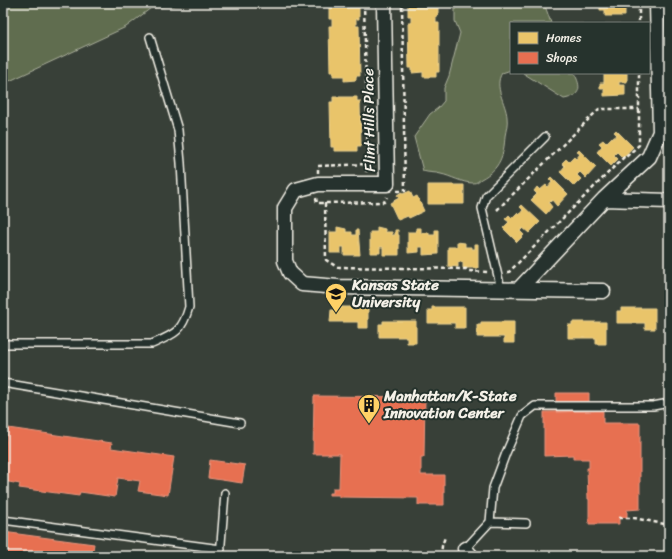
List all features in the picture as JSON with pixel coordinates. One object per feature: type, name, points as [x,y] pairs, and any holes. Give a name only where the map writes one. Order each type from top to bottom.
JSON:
[{"type":"street","name":"Flint Hills Place","points":[[384,3],[387,184],[318,184],[296,190],[285,208],[285,261],[290,273],[302,284],[338,287],[603,291]]},
{"type":"street","points":[[519,289],[604,199],[649,157],[660,132],[657,3]]},
{"type":"street","points":[[604,199],[669,201]]},
{"type":"lane","points":[[3,344],[152,344],[175,334],[185,321],[189,307],[178,130],[150,37]]},
{"type":"lane","points":[[501,289],[482,208],[486,196],[545,136]]},
{"type":"lane","points":[[3,383],[240,423]]},
{"type":"lane","points":[[468,552],[490,522],[493,488],[522,416],[535,406],[653,406],[669,403]]},
{"type":"lane","points":[[3,520],[220,553],[225,493]]},
{"type":"lane","points":[[490,522],[526,523]]},
{"type":"path","points":[[318,166],[368,164],[364,3]]},
{"type":"path","points":[[402,3],[405,191]]},
{"type":"path","points":[[639,3],[639,22]]},
{"type":"path","points":[[509,272],[606,174],[639,145],[639,74]]},
{"type":"path","points":[[639,96],[644,96]]},
{"type":"path","points":[[497,210],[599,109],[639,109]]},
{"type":"path","points":[[317,203],[384,202]]},
{"type":"path","points":[[325,203],[326,260],[337,267],[466,269]]},
{"type":"path","points":[[619,518],[634,518],[669,525]]},
{"type":"path","points":[[441,556],[445,537]]},
{"type":"shaded area","name":"Kansas State University","points":[[3,3],[669,3],[669,556],[3,556]]},
{"type":"green space","points":[[3,3],[199,3],[151,8],[126,27],[3,84]]},
{"type":"green space","points":[[455,3],[544,3],[551,22],[510,22],[510,70],[502,73],[499,84],[507,120],[504,149],[500,161],[493,171],[474,183],[465,182],[439,173],[423,171],[414,137],[430,114],[444,101],[444,88],[449,76],[460,33],[455,21]]},
{"type":"green space","points":[[525,74],[575,74],[579,87],[577,93],[570,98],[564,99]]},
{"type":"building: Homes","points":[[329,3],[359,3],[359,19],[356,19],[356,26],[359,26],[360,76],[356,76],[356,80],[344,81],[344,76],[333,76],[333,72],[330,72],[329,26],[332,26],[332,19],[329,19]]},
{"type":"building: Homes","points":[[408,3],[438,3],[438,16],[436,16],[436,23],[439,23],[439,72],[436,72],[436,77],[423,77],[423,72],[412,73],[412,68],[409,68],[408,23],[411,23],[411,16],[408,16]]},
{"type":"building: Homes","points":[[605,3],[620,3],[620,6],[625,6],[625,16],[605,16],[605,10],[600,10],[600,5],[605,5]]},
{"type":"building: Homes","points":[[604,74],[627,74],[627,82],[619,82],[619,85],[625,85],[625,95],[604,96],[604,88],[600,88],[600,83],[604,83]]},
{"type":"building: Homes","points":[[333,97],[357,97],[357,101],[360,101],[361,146],[357,146],[357,151],[334,151],[334,147],[331,147],[330,102],[333,102]]},
{"type":"building: Homes","points":[[616,130],[633,147],[623,158],[617,152],[614,155],[618,159],[611,166],[597,152],[602,146],[599,143],[603,140],[606,143],[612,137],[613,138],[617,135],[614,132]]},
{"type":"building: Homes","points":[[579,150],[596,167],[586,178],[580,172],[577,175],[581,179],[574,186],[560,172],[565,166],[562,163],[566,159],[569,162],[574,157],[576,159],[580,154],[577,152]]},
{"type":"building: Homes","points":[[551,177],[568,194],[557,206],[552,200],[549,203],[552,207],[546,214],[531,200],[537,194],[534,191],[537,187],[540,190],[546,185],[548,187],[552,182],[549,179]]},
{"type":"building: Homes","points":[[428,185],[464,185],[464,204],[428,204]]},
{"type":"building: Homes","points":[[410,191],[413,198],[417,196],[424,211],[409,218],[408,216],[398,220],[390,203],[399,198],[397,195],[402,192],[403,194]]},
{"type":"building: Homes","points":[[522,205],[540,222],[529,233],[523,228],[520,231],[524,235],[517,242],[503,228],[509,222],[505,219],[509,215],[512,218],[517,213],[519,215],[523,210],[520,207]]},
{"type":"building: Homes","points":[[337,227],[346,229],[346,232],[352,232],[352,235],[356,235],[356,230],[358,230],[360,255],[344,255],[344,247],[341,247],[341,253],[330,253],[330,232],[337,232]]},
{"type":"building: Homes","points":[[377,227],[385,229],[385,232],[392,232],[392,235],[395,235],[395,230],[398,230],[399,255],[383,255],[383,247],[380,247],[380,253],[370,253],[370,232],[377,232]]},
{"type":"building: Homes","points":[[416,228],[421,228],[421,233],[429,233],[429,235],[435,235],[435,230],[438,230],[438,254],[423,255],[423,247],[419,247],[419,252],[408,253],[408,232],[416,232]]},
{"type":"building: Homes","points":[[457,242],[465,243],[465,247],[472,247],[472,249],[475,249],[475,244],[478,244],[478,268],[463,268],[463,262],[458,262],[458,267],[448,266],[448,247],[457,247]]},
{"type":"building: Homes","points":[[335,307],[368,307],[368,328],[358,328],[358,322],[330,322],[331,310],[335,310]]},
{"type":"building: Homes","points":[[432,307],[465,307],[465,328],[455,328],[455,323],[428,323],[428,310],[432,310]]},
{"type":"building: Homes","points":[[621,308],[655,308],[655,329],[645,329],[645,323],[617,323],[617,311],[621,311]]},
{"type":"building: Homes","points":[[383,321],[416,321],[416,343],[407,343],[407,337],[379,337],[379,324],[383,324]]},
{"type":"building: Homes","points":[[481,322],[514,322],[514,343],[504,343],[504,337],[477,337],[477,325],[481,325]]},
{"type":"building: Homes","points":[[572,322],[606,322],[606,344],[596,344],[596,338],[568,338],[568,325],[572,325]]},
{"type":"building: Shops","points":[[556,393],[589,393],[589,411],[556,412]]},
{"type":"building: Shops","name":"Manhattan/K-State Innovation Center","points":[[314,396],[425,397],[424,457],[421,457],[421,475],[444,475],[444,505],[418,505],[418,498],[339,497],[339,495],[329,495],[329,493],[333,493],[333,488],[339,488],[340,454],[313,454]]},
{"type":"building: Shops","points":[[603,411],[603,423],[640,423],[640,509],[627,510],[627,517],[619,517],[619,524],[589,524],[587,468],[589,468],[589,459],[573,459],[573,455],[544,456],[544,412]]},
{"type":"building: Shops","points":[[8,428],[112,443],[111,448],[174,457],[168,495],[138,491],[140,481],[118,478],[115,497],[80,492],[79,496],[19,488],[20,484],[3,481],[3,446],[5,446]]},
{"type":"building: Shops","points":[[210,460],[245,465],[242,483],[208,478]]},
{"type":"building: Shops","points":[[3,532],[94,544],[92,556],[3,556]]},
{"type":"place","name":"Kansas State University","points":[[336,314]]},
{"type":"place","name":"Manhattan/K-State Innovation Center","points":[[369,424]]}]
